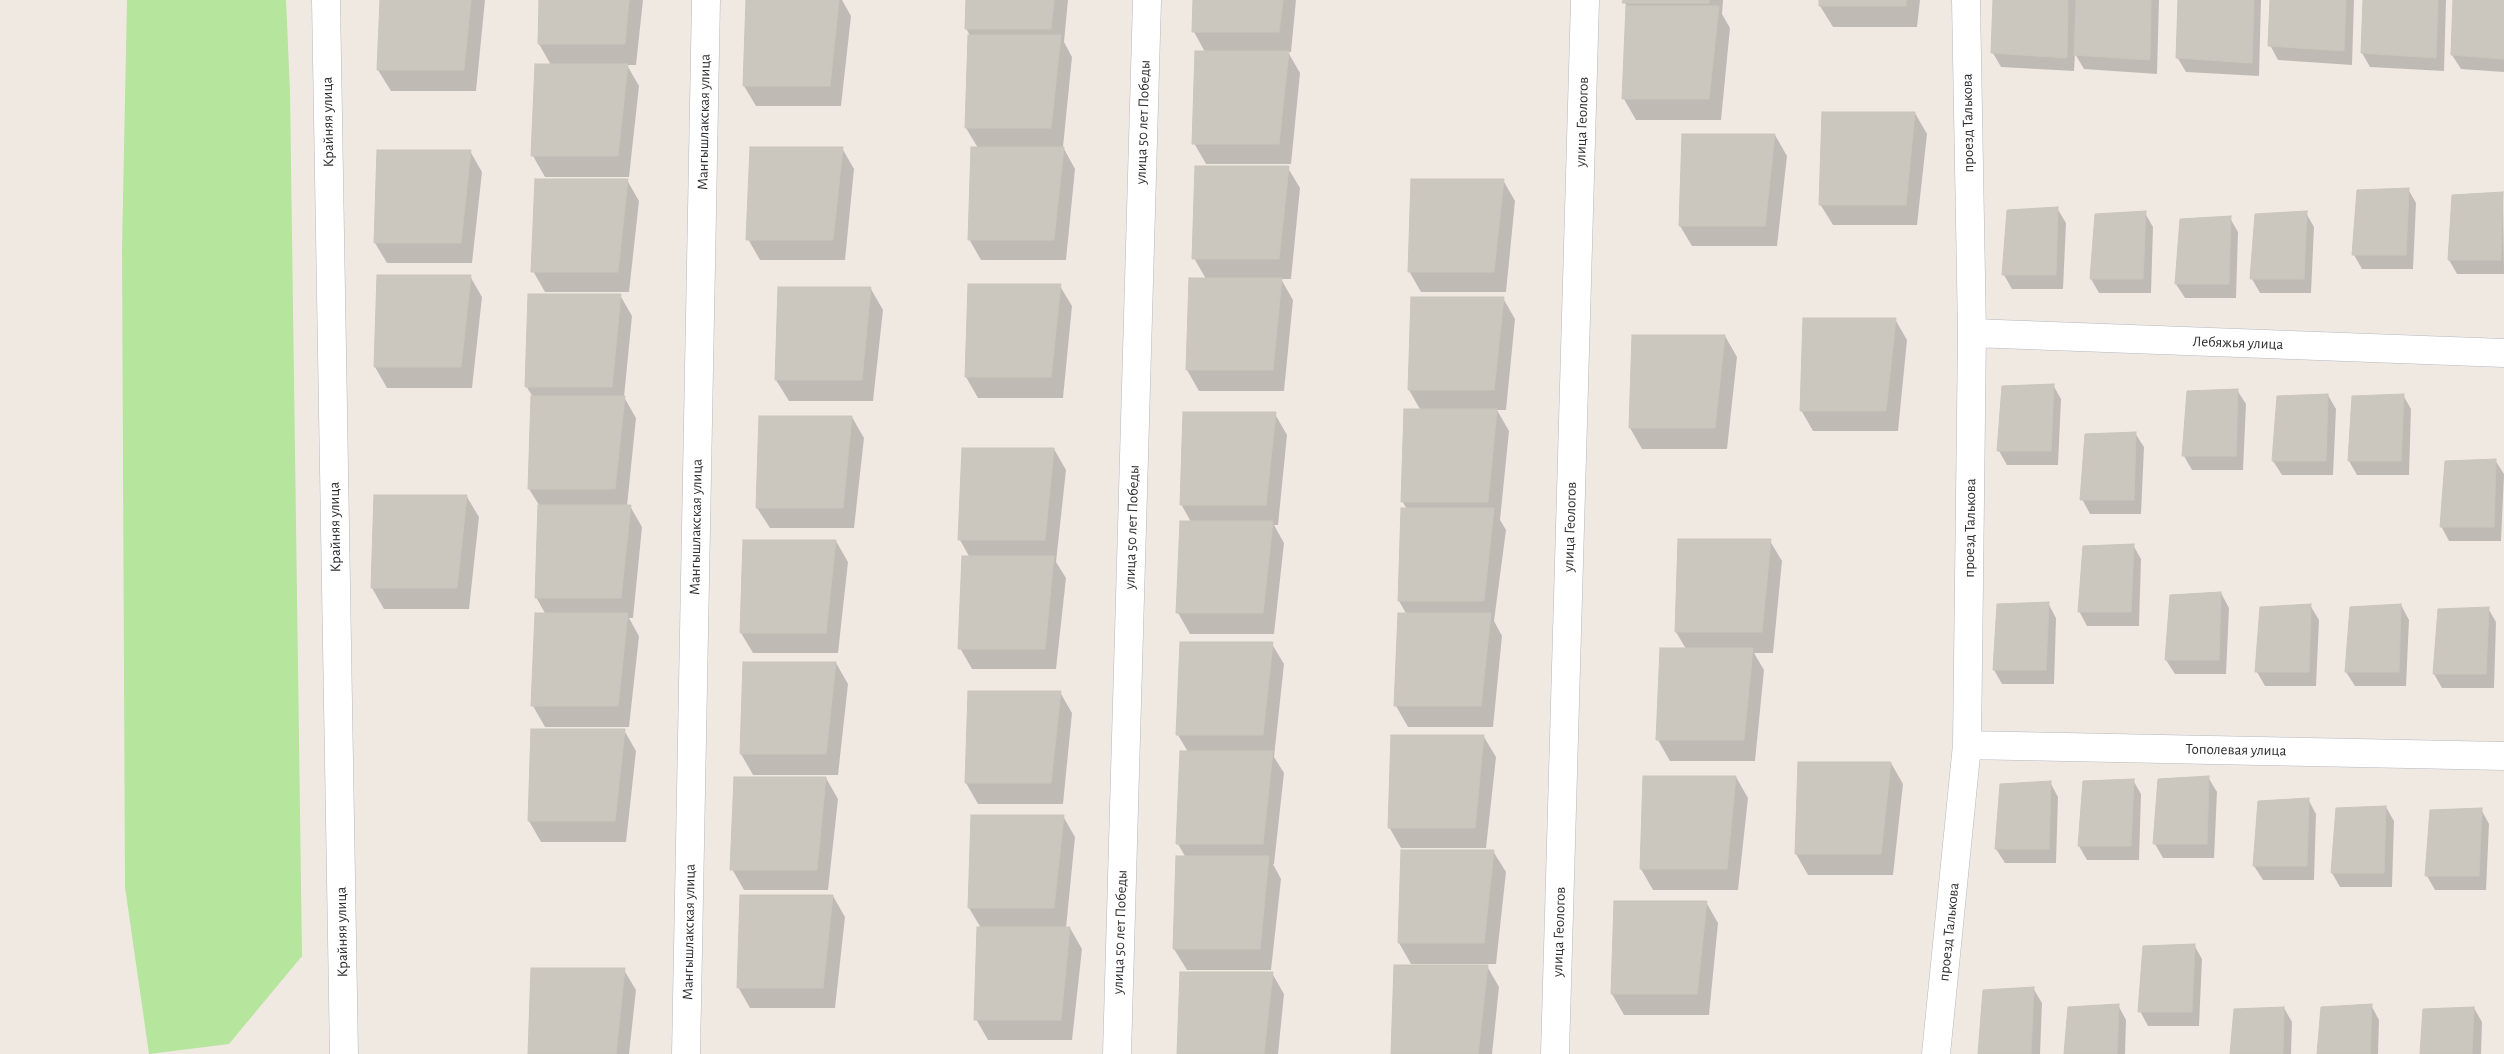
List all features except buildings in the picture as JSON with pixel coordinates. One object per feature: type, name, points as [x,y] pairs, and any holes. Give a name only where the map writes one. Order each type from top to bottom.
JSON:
[{"type":"street","name":"Крайняя улица","points":[[326,0],[344,1054]]},
{"type":"street","name":"Мангышлакская улица","points":[[686,1054],[706,0]]},
{"type":"street","name":"улица 50 лет Победы","points":[[1117,1054],[1147,0]]},
{"type":"street","name":"улица Геологов","points":[[1555,1054],[1585,0]]},
{"type":"street","name":"проезд Талькова","points":[[1936,1054],[1967,745],[1972,333],[1966,0]]},
{"type":"street","name":"Лебяжья улица","points":[[1972,333],[2504,353]]},
{"type":"street","name":"Тополевая улица","points":[[1967,745],[2504,756]]},
{"type":"green space","points":[[127,0],[286,0],[290,92],[302,956],[229,1044],[149,1054],[125,887],[122,249]]}]
